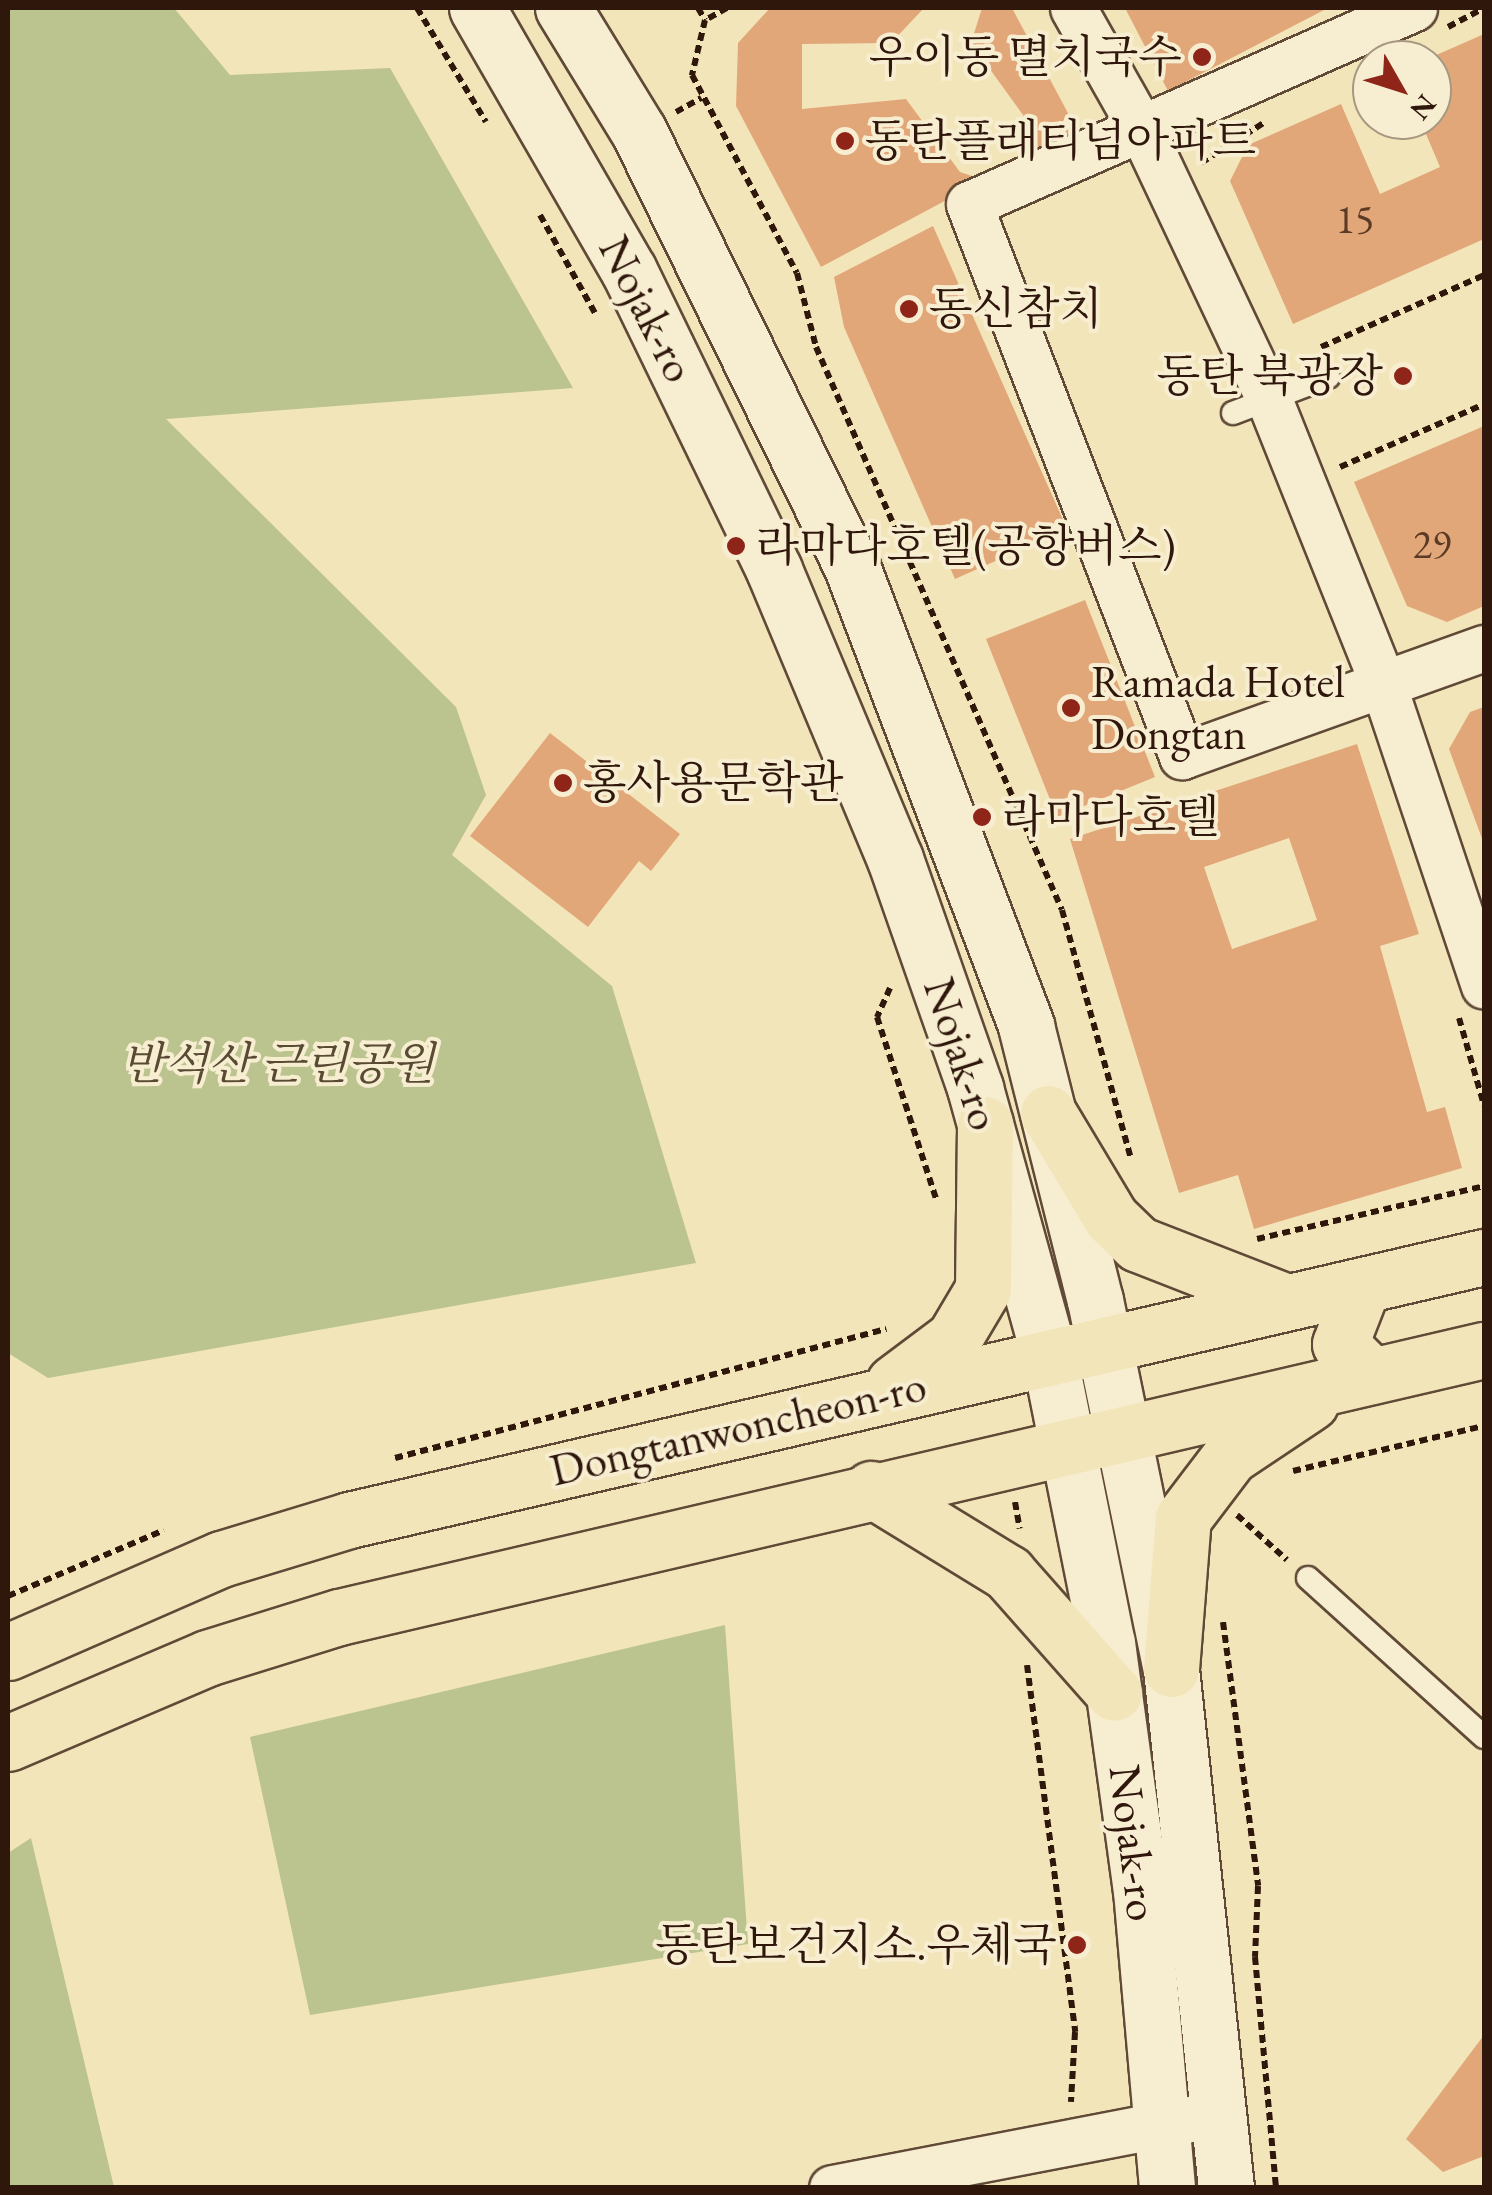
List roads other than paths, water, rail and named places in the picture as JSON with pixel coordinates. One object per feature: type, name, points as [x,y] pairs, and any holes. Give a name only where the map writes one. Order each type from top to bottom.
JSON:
[{"type":"main road","points":[[1042,1092],[1111,1218],[1138,1244],[1287,1302]]},
{"type":"main road","points":[[869,1399],[954,1338],[983,1289],[980,1106]]},
{"type":"main road","name":"Dongtanwoncheon-ro","points":[[8,1652],[221,1559],[349,1520],[1484,1258]]},
{"type":"main road","points":[[1174,1686],[1182,1518],[1230,1456],[1355,1380],[1340,1344],[1363,1285]]},
{"type":"main road","name":"Dongtanwoncheon-ro","points":[[8,1743],[207,1658],[339,1617],[1068,1442],[1484,1350]]},
{"type":"main road","points":[[871,1490],[1008,1574],[1116,1703]]},
{"type":"street","points":[[1073,8],[1142,128],[1251,406],[1384,684],[1482,965]]},
{"type":"street","points":[[1414,8],[969,204],[1182,756],[1484,648]]},
{"type":"street","points":[[490,27],[566,9]]},
{"type":"street","name":"Nojak-ro","points":[[566,9],[753,355],[917,719],[1042,1092],[1104,1344],[1174,1686],[1226,2188]]},
{"type":"street","name":"Nojak-ro","points":[[490,27],[621,256],[843,726],[980,1106],[1050,1358],[1116,1703],[1167,2188]]},
{"type":"street","points":[[621,256],[636,211],[657,207],[682,220]]},
{"type":"street","points":[[980,1106],[1009,1105],[1042,1092]]},
{"type":"street","points":[[1116,1703],[1140,1684],[1174,1686]]},
{"type":"street","points":[[832,2188],[1220,2113]]},
{"type":"lane","points":[[1251,406],[1328,376]]},
{"type":"lane","points":[[1308,1578],[1484,1737]]},
{"type":"place","name":"우이동 멸치국수","points":[[1202,57]]},
{"type":"place","name":"동탄플래티넘아파트","points":[[845,141]]},
{"type":"place","name":"동신참치","points":[[909,309]]},
{"type":"place","name":"동탄 북광장","points":[[1403,376]]},
{"type":"place","name":"라마다호텔(공항버스)","points":[[736,546]]},
{"type":"place","name":"Ramada Hotel Dongtan","points":[[1071,708]]},
{"type":"place","name":"홍사용문학관","points":[[563,783]]},
{"type":"place","name":"라마다호텔","points":[[982,817]]},
{"type":"place","name":"동탄보건지소.우체국","points":[[1077,1945]]},
{"type":"park label","name":"반석산 근린공원","points":[[278,1064]]}]
